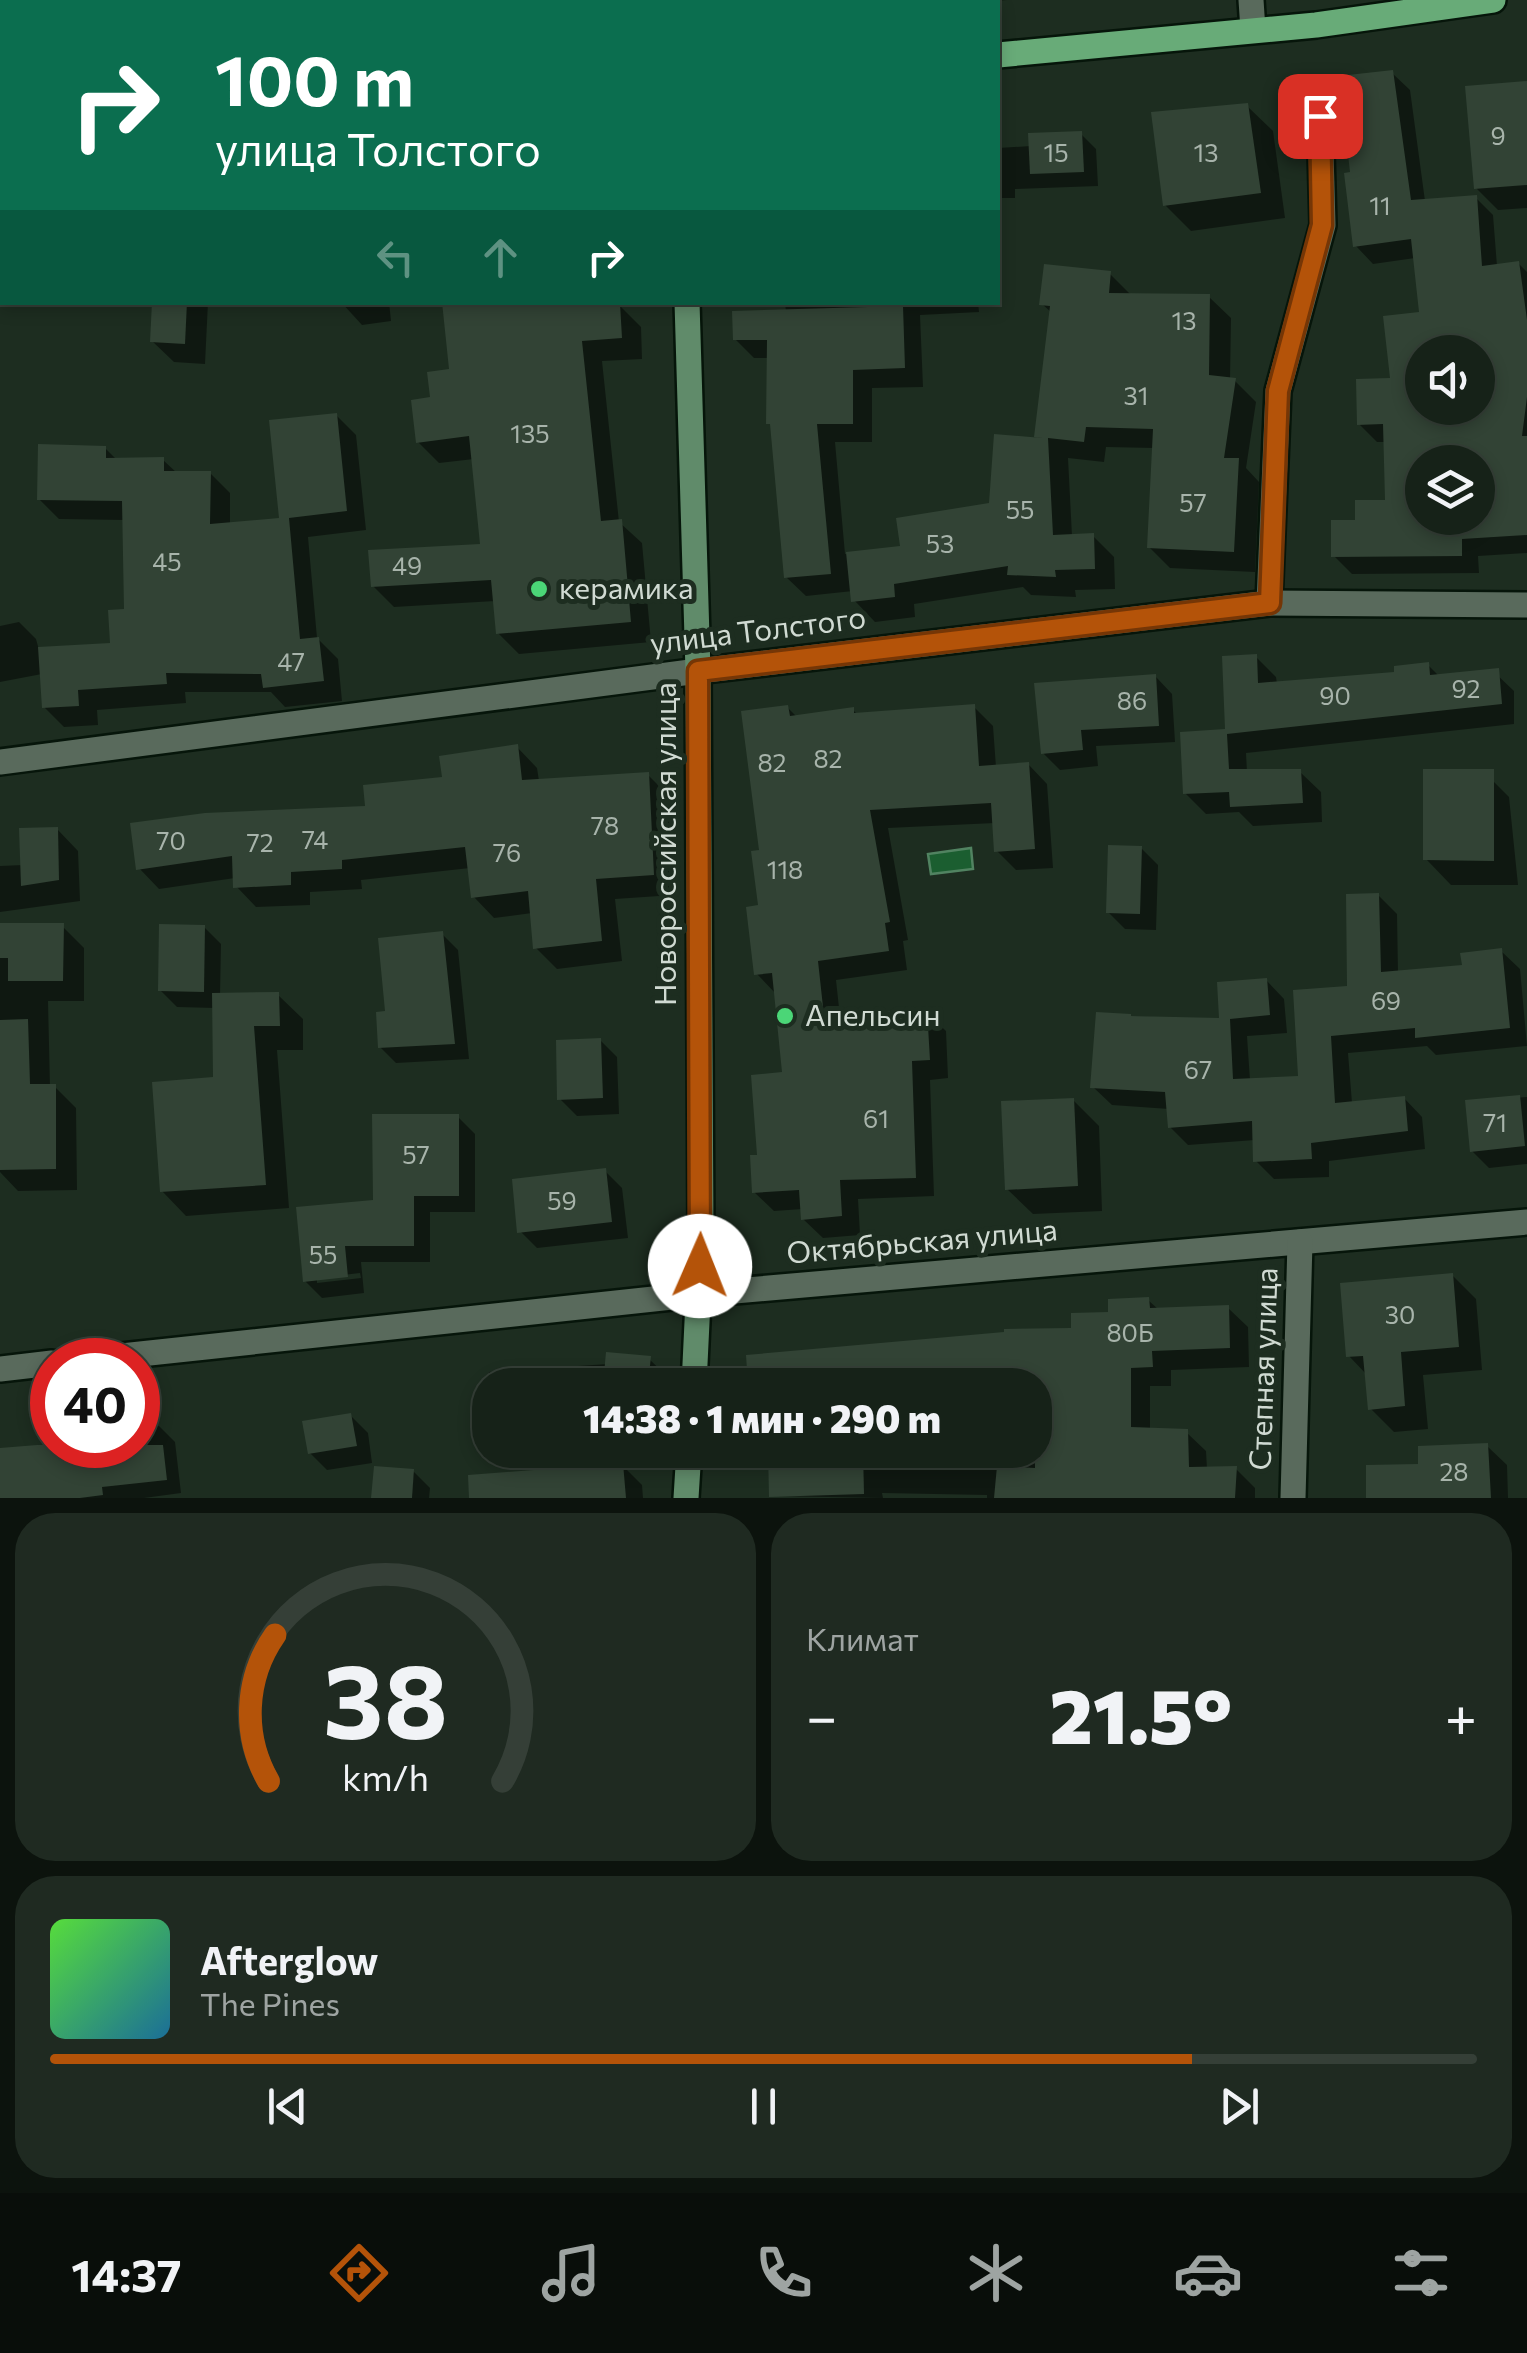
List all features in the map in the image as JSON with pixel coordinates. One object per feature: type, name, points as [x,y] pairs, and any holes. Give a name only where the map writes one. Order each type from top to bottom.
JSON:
[{"type":"main road","points":[[1000,54],[1316,26],[1493,0]]},
{"type":"street","points":[[1251,0],[1253,30]]},
{"type":"street","points":[[1270,603],[1278,391],[1322,225],[1320,116]]},
{"type":"street","name":"Новороссийская улица","points":[[687,305],[698,671],[700,1294],[695,1368]]},
{"type":"street","name":"улица Толстого","points":[[0,762],[698,671],[1270,603],[1527,605]]},
{"type":"street","name":"Октябрьская улица","points":[[160,1352],[700,1294],[1527,1222]]},
{"type":"street","name":"Степная улица","points":[[1293,1498],[1300,1242]]},
{"type":"street","points":[[0,1369],[30,1366]]},
{"type":"street","points":[[686,1498],[688,1468]]},
{"type":"shaded area","points":[[971,848],[973,869],[931,874],[928,854]]},
{"type":"building","points":[[1393,70],[1411,200],[1477,195],[1482,266],[1519,261],[1527,320],[1527,397],[1522,436],[1527,436],[1527,535],[1462,539],[1462,556],[1331,557],[1331,520],[1355,520],[1355,500],[1385,500],[1383,424],[1357,425],[1356,379],[1390,378],[1383,316],[1419,312],[1411,239],[1353,247],[1344,173],[1350,172],[1339,76]]},
{"type":"building","points":[[1527,81],[1527,185],[1474,189],[1465,86]]},
{"type":"building","points":[[1248,103],[1261,193],[1163,206],[1151,112]]},
{"type":"building","points":[[1082,131],[1084,172],[1030,174],[1028,133]]},
{"type":"building","points":[[1044,264],[1111,271],[1109,293],[1210,294],[1209,375],[1236,378],[1224,458],[1239,458],[1234,552],[1147,548],[1153,429],[1086,427],[1084,442],[1048,438],[1053,535],[1094,533],[1095,569],[1055,570],[1056,577],[1007,575],[1008,566],[894,584],[895,597],[851,602],[846,552],[900,546],[896,518],[989,503],[994,434],[1042,438],[1034,437],[1050,306],[1039,305]]},
{"type":"building","points":[[152,305],[187,305],[185,344],[150,342]]},
{"type":"building","points":[[442,305],[620,305],[622,338],[582,341],[601,521],[622,519],[631,622],[496,634],[491,580],[371,587],[368,550],[480,544],[469,436],[416,443],[411,400],[430,397],[427,372],[449,369]]},
{"type":"building","points":[[903,306],[905,368],[853,370],[853,424],[817,424],[831,574],[784,578],[770,424],[766,424],[767,340],[733,340],[732,311]]},
{"type":"building","points":[[337,413],[347,511],[289,518],[300,639],[319,637],[324,681],[263,688],[261,674],[166,673],[167,684],[78,690],[79,706],[42,708],[38,647],[110,643],[108,610],[124,609],[122,501],[37,500],[38,444],[106,446],[106,458],[164,457],[164,471],[211,471],[210,524],[279,518],[269,420]]},
{"type":"building","points":[[1257,654],[1258,683],[1394,672],[1394,666],[1429,662],[1430,675],[1499,668],[1502,704],[1227,734],[1229,769],[1301,769],[1303,803],[1230,807],[1229,792],[1183,794],[1180,732],[1225,729],[1222,656]]},
{"type":"building","points":[[1156,674],[1159,726],[1081,730],[1083,750],[1041,754],[1034,683]]},
{"type":"building","points":[[975,704],[979,766],[1029,762],[1035,849],[994,852],[991,803],[870,810],[890,922],[885,923],[889,951],[818,961],[824,1016],[927,1009],[930,1060],[912,1061],[916,1178],[840,1180],[842,1216],[801,1220],[799,1190],[752,1193],[750,1155],[757,1155],[751,1075],[782,1072],[772,973],[754,975],[746,907],[758,905],[751,851],[759,850],[741,711],[788,705],[790,716],[854,707],[854,713]]},
{"type":"building","points":[[518,744],[522,780],[649,772],[654,875],[596,879],[602,941],[533,949],[528,891],[471,898],[465,847],[342,860],[342,869],[291,872],[291,885],[233,888],[232,856],[136,870],[130,823],[205,813],[365,806],[363,785],[442,777],[439,756]]},
{"type":"building","points":[[1423,769],[1494,769],[1494,861],[1423,860]]},
{"type":"building","points":[[58,827],[59,880],[21,886],[19,828]]},
{"type":"building","points":[[1108,845],[1142,846],[1140,914],[1106,913]]},
{"type":"building","points":[[1379,893],[1381,972],[1462,965],[1460,953],[1502,948],[1510,1028],[1415,1038],[1415,1028],[1331,1036],[1335,1103],[1405,1096],[1408,1131],[1311,1143],[1312,1159],[1253,1162],[1252,1121],[1168,1128],[1165,1092],[1090,1088],[1096,1012],[1219,1018],[1217,982],[1267,978],[1270,1015],[1230,1019],[1233,1079],[1298,1076],[1293,990],[1347,986],[1346,894]]},
{"type":"building","points":[[0,923],[64,923],[63,981],[8,981],[8,958],[0,958]]},
{"type":"building","points":[[159,924],[205,925],[204,992],[158,991]]},
{"type":"building","points":[[443,931],[455,1044],[378,1048],[376,1012],[385,1011],[378,938]]},
{"type":"building","points":[[279,992],[280,1026],[254,1026],[266,1185],[160,1192],[152,1082],[213,1077],[212,993]]},
{"type":"building","points":[[28,1019],[30,1084],[56,1084],[56,1169],[0,1170],[0,1020]]},
{"type":"building","points":[[601,1038],[603,1098],[557,1100],[556,1040]]},
{"type":"building","points":[[1520,1095],[1525,1146],[1470,1152],[1465,1100]]},
{"type":"building","points":[[1074,1098],[1078,1186],[1005,1190],[1001,1101]]},
{"type":"building","points":[[372,1114],[459,1114],[459,1196],[414,1196],[414,1246],[345,1246],[348,1277],[303,1282],[296,1207],[373,1200]]},
{"type":"building","points":[[606,1168],[612,1222],[517,1233],[512,1179]]},
{"type":"building","points":[[1453,1273],[1459,1347],[1401,1352],[1405,1406],[1368,1410],[1363,1356],[1346,1357],[1340,1283]]},
{"type":"building","points":[[1149,1297],[1150,1308],[1229,1305],[1230,1348],[1152,1351],[1153,1367],[1131,1368],[1131,1427],[1188,1429],[1189,1467],[1237,1466],[1235,1498],[994,1498],[997,1468],[1052,1468],[1052,1368],[747,1368],[746,1355],[1004,1329],[1071,1328],[1071,1313],[1108,1312],[1108,1299]]},
{"type":"building","points":[[606,1352],[651,1356],[650,1368],[605,1368]]},
{"type":"building","points":[[351,1413],[357,1446],[308,1454],[302,1421]]},
{"type":"building","points":[[1488,1443],[1491,1498],[1366,1498],[1366,1465],[1418,1464],[1418,1446]]},
{"type":"building","points":[[163,1445],[167,1480],[102,1487],[103,1495],[80,1498],[0,1498],[0,1448],[30,1446],[30,1468],[160,1468]]},
{"type":"building","points":[[374,1466],[414,1469],[412,1498],[371,1498]]},
{"type":"building","points":[[623,1468],[626,1498],[469,1498],[468,1475]]},
{"type":"building","points":[[768,1468],[863,1468],[864,1494],[769,1497]]},
{"type":"place","name":"керамика","points":[[539,589]]},
{"type":"place","name":"Апельсин","points":[[785,1016]]},
{"type":"route","points":[[700,1266],[698,671],[1270,603],[1278,391],[1322,225],[1320,116]]}]
